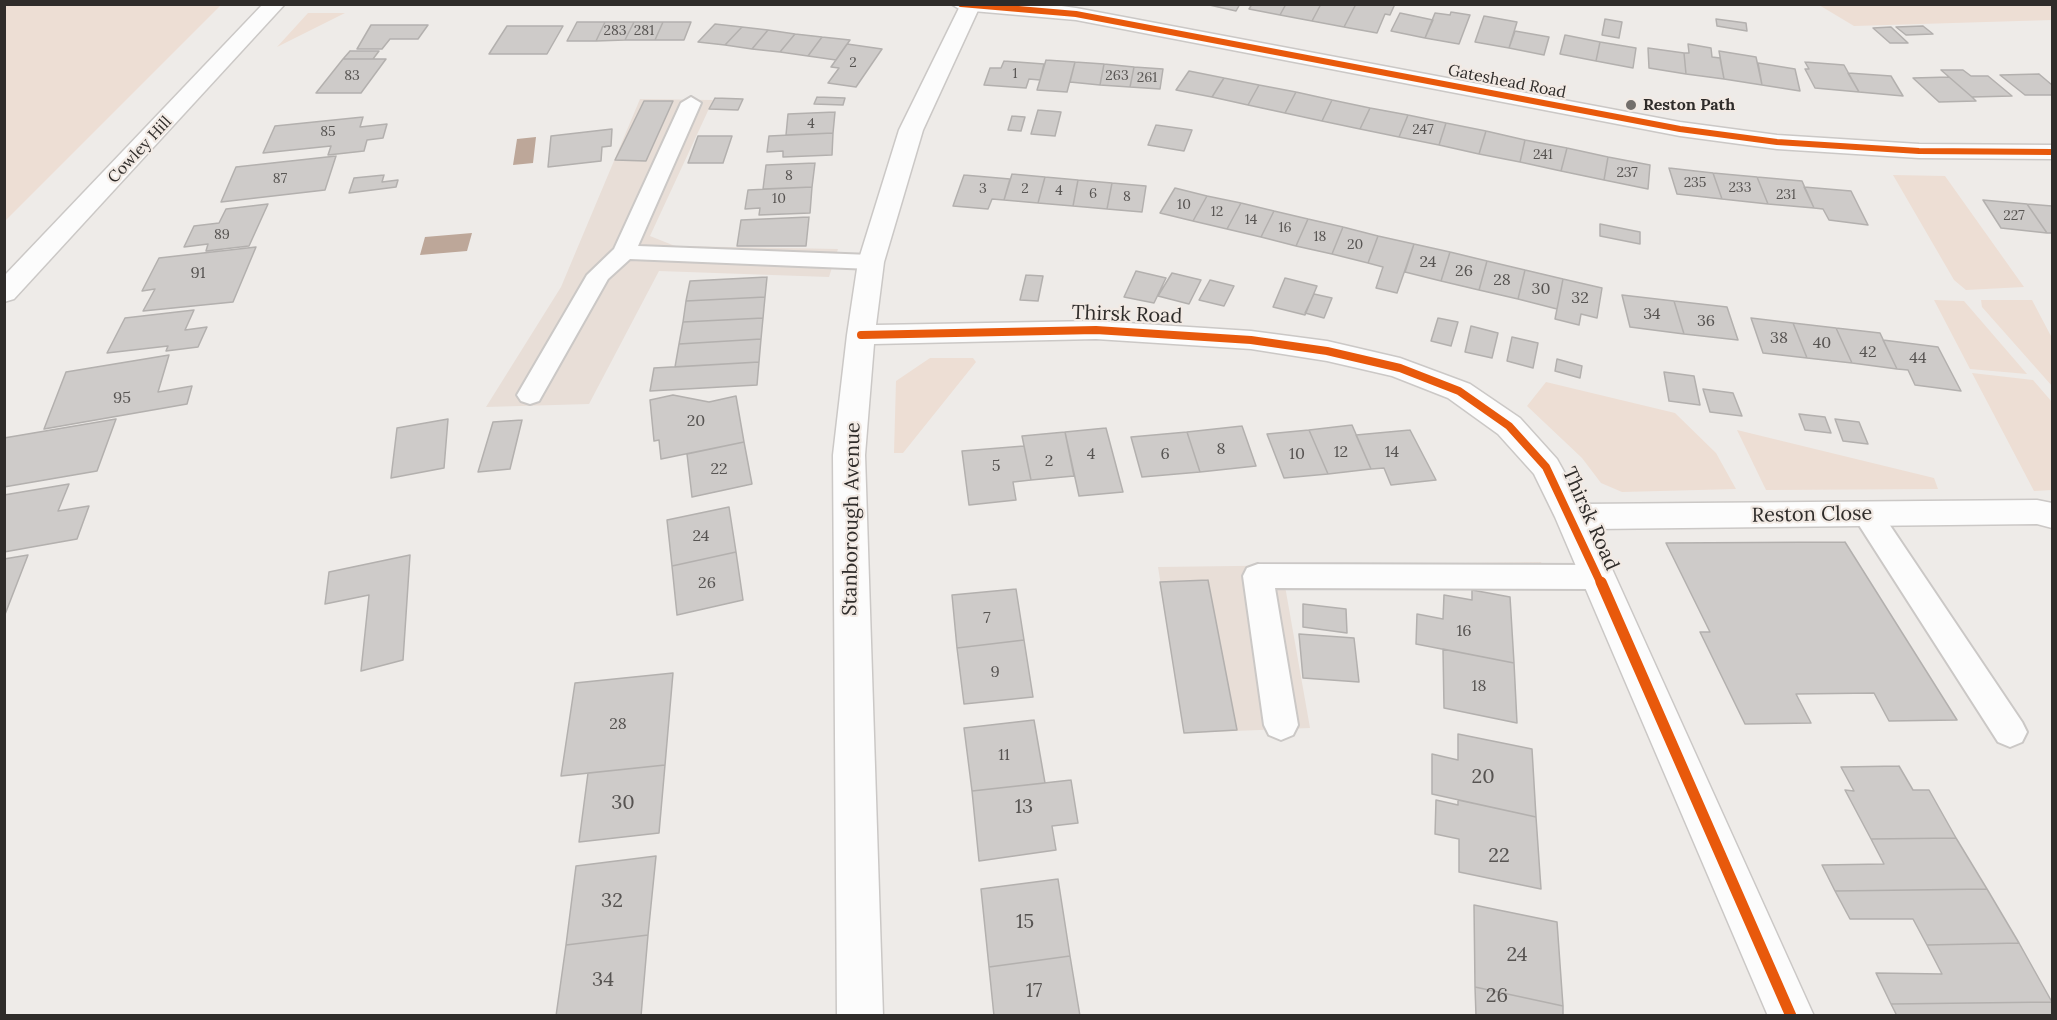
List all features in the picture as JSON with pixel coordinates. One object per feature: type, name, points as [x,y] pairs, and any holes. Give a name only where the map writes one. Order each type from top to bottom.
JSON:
[{"type":"street","name":"Cowley Hill","points":[[4,293],[274,4]]},
{"type":"street","name":"Gateshead Road","points":[[965,5],[1017,7],[1069,13],[1533,103],[1680,129],[1776,142],[1919,151],[2052,152]]},
{"type":"street","name":"Stanborough Avenue","points":[[860,1016],[849,455],[861,335],[871,262],[911,130],[965,5]]},
{"type":"street","name":"Thirsk Road","points":[[861,335],[1096,330],[1176,334],[1328,351],[1400,368],[1459,391],[1509,426],[1546,467],[1572,518],[1791,1016]]},
{"type":"street","name":"Reston Close","points":[[1572,518],[2037,512],[2052,514]]},
{"type":"lane","points":[[530,396],[599,275],[624,252],[691,103]]},
{"type":"lane","points":[[624,252],[871,262]]},
{"type":"lane","points":[[1867,514],[2010,732]]},
{"type":"lane","points":[[1281,725],[1258,576],[1596,577]]},
{"type":"shaded area","points":[[5,4],[221,5],[5,221]]},
{"type":"shaded area","points":[[1819,5],[2052,5],[2052,20],[1854,26]]},
{"type":"shaded area","points":[[308,13],[345,13],[277,47]]},
{"type":"shaded area","points":[[640,99],[713,100],[650,236],[675,246],[838,249],[829,277],[659,271],[589,404],[486,407],[561,287]]},
{"type":"shaded area","points":[[536,137],[533,163],[513,165],[517,139]]},
{"type":"shaded area","points":[[1893,175],[1945,176],[2024,287],[1966,290],[1954,280]]},
{"type":"shaded area","points":[[472,233],[467,251],[420,255],[425,237]]},
{"type":"shaded area","points":[[1934,300],[1964,301],[2027,374],[1970,369]]},
{"type":"shaded area","points":[[1981,300],[2032,300],[2052,338],[2052,386],[1982,307]]},
{"type":"shaded area","points":[[930,358],[973,358],[976,362],[903,453],[894,453],[896,381]]},
{"type":"shaded area","points":[[1972,373],[2033,380],[2052,402],[2052,490],[2034,491]]},
{"type":"shaded area","points":[[1546,382],[1675,413],[1716,453],[1736,489],[1622,492],[1601,483],[1582,458],[1527,406]]},
{"type":"shaded area","points":[[1737,430],[1934,478],[1938,489],[1766,490]]},
{"type":"shaded area","points":[[1541,562],[1554,588],[1285,586],[1310,728],[1184,733],[1158,567]]},
{"type":"building","points":[[1205,4],[1240,4],[1236,11]]},
{"type":"building","points":[[1252,4],[1286,4],[1280,15],[1249,9]]},
{"type":"building","points":[[1286,4],[1321,4],[1312,21],[1280,15]]},
{"type":"building","points":[[1321,4],[1356,4],[1344,27],[1312,21]]},
{"type":"building","points":[[1356,4],[1395,4],[1390,15],[1385,14],[1377,33],[1344,27]]},
{"type":"building","points":[[1451,12],[1470,15],[1459,44],[1425,38],[1435,13],[1450,15]]},
{"type":"building","points":[[1400,13],[1433,20],[1425,38],[1391,31]]},
{"type":"building","points":[[1484,16],[1517,22],[1509,48],[1475,42]]},
{"type":"building","points":[[1605,19],[1622,22],[1619,38],[1602,35]]},
{"type":"building","points":[[1716,19],[1746,23],[1747,31],[1717,26]]},
{"type":"building","points":[[577,22],[605,22],[596,41],[567,41]]},
{"type":"building","points":[[605,22],[634,22],[625,40],[596,41]]},
{"type":"building","points":[[634,22],[663,22],[655,40],[625,40]]},
{"type":"building","points":[[663,22],[691,22],[684,40],[655,40]]},
{"type":"building","points":[[715,24],[742,27],[725,45],[698,42]]},
{"type":"building","points":[[371,25],[428,25],[418,39],[390,39],[382,49],[357,49]]},
{"type":"building","points":[[507,26],[563,26],[547,54],[489,54]]},
{"type":"building","points":[[1923,26],[1933,34],[1906,35],[1896,27]]},
{"type":"building","points":[[742,27],[768,30],[752,49],[725,45]]},
{"type":"building","points":[[1891,27],[1908,43],[1890,43],[1873,28]]},
{"type":"building","points":[[768,30],[795,34],[780,52],[752,49]]},
{"type":"building","points":[[1515,31],[1549,37],[1544,55],[1509,48]]},
{"type":"building","points":[[795,34],[822,37],[808,56],[780,52]]},
{"type":"building","points":[[1565,35],[1600,42],[1596,61],[1560,54]]},
{"type":"building","points":[[822,37],[850,40],[836,60],[808,56]]},
{"type":"building","points":[[1600,42],[1636,48],[1633,68],[1596,61]]},
{"type":"building","points":[[847,44],[882,49],[856,87],[828,83],[839,68],[831,67]]},
{"type":"building","points":[[1688,44],[1711,48],[1712,57],[1720,58],[1724,79],[1686,74],[1684,53],[1689,53]]},
{"type":"building","points":[[1648,48],[1684,53],[1686,74],[1649,68]]},
{"type":"building","points":[[350,51],[379,51],[373,59],[343,59]]},
{"type":"building","points":[[1719,51],[1756,57],[1762,85],[1724,79]]},
{"type":"building","points":[[343,59],[386,59],[361,93],[316,93]]},
{"type":"building","points":[[1046,60],[1075,62],[1067,92],[1037,90]]},
{"type":"building","points":[[1004,61],[1044,64],[1040,80],[1029,79],[1026,88],[984,85],[990,68],[1001,68]]},
{"type":"building","points":[[1075,62],[1104,64],[1100,85],[1070,82]]},
{"type":"building","points":[[1805,62],[1844,65],[1859,92],[1815,88],[1805,69],[1809,69]]},
{"type":"building","points":[[1758,63],[1795,69],[1800,91],[1762,85]]},
{"type":"building","points":[[1104,64],[1134,67],[1130,87],[1100,85]]},
{"type":"building","points":[[1134,67],[1163,69],[1160,89],[1130,87]]},
{"type":"building","points":[[1941,70],[1963,70],[1971,76],[1988,76],[2012,96],[1972,97]]},
{"type":"building","points":[[1189,71],[1224,78],[1212,97],[1176,90]]},
{"type":"building","points":[[1848,73],[1891,76],[1903,96],[1859,92]]},
{"type":"building","points":[[2039,74],[2052,85],[2052,95],[2025,95],[2000,75]]},
{"type":"building","points":[[1949,77],[1976,101],[1939,102],[1913,78]]},
{"type":"building","points":[[1224,78],[1259,85],[1248,105],[1212,97]]},
{"type":"building","points":[[1259,85],[1296,92],[1285,113],[1248,105]]},
{"type":"building","points":[[1296,92],[1332,100],[1322,121],[1285,113]]},
{"type":"building","points":[[817,97],[845,98],[843,105],[814,104]]},
{"type":"building","points":[[715,98],[743,99],[738,110],[709,109]]},
{"type":"building","points":[[1332,100],[1370,108],[1360,129],[1322,121]]},
{"type":"building","points":[[644,101],[673,101],[646,161],[615,160]]},
{"type":"building","points":[[1370,108],[1408,115],[1399,137],[1360,129]]},
{"type":"building","points":[[1038,110],[1061,112],[1055,136],[1031,134]]},
{"type":"building","points":[[835,112],[833,133],[786,135],[788,114]]},
{"type":"building","points":[[1408,115],[1446,123],[1439,145],[1399,137]]},
{"type":"building","points":[[1012,116],[1025,117],[1021,131],[1008,130]]},
{"type":"building","points":[[363,117],[360,127],[387,124],[383,138],[367,140],[364,151],[328,155],[331,146],[263,153],[275,126]]},
{"type":"building","points":[[1446,123],[1486,131],[1479,154],[1439,145]]},
{"type":"building","points":[[1156,125],[1192,130],[1184,151],[1148,145]]},
{"type":"building","points":[[612,129],[611,146],[602,147],[601,161],[548,167],[551,136]]},
{"type":"building","points":[[1486,131],[1525,140],[1520,162],[1479,154]]},
{"type":"building","points":[[833,133],[832,155],[783,157],[783,151],[767,152],[769,136]]},
{"type":"building","points":[[698,136],[732,136],[723,163],[688,163]]},
{"type":"building","points":[[1525,140],[1567,148],[1561,171],[1520,162]]},
{"type":"building","points":[[1567,148],[1608,157],[1604,180],[1561,171]]},
{"type":"building","points":[[336,156],[325,190],[221,202],[236,167]]},
{"type":"building","points":[[1608,157],[1650,165],[1648,189],[1604,180]]},
{"type":"building","points":[[815,163],[812,187],[763,189],[766,165]]},
{"type":"building","points":[[1669,168],[1713,173],[1722,199],[1677,194]]},
{"type":"building","points":[[1713,173],[1757,177],[1768,204],[1722,199]]},
{"type":"building","points":[[1012,174],[1045,177],[1038,203],[1004,200]]},
{"type":"building","points":[[384,175],[382,182],[398,180],[396,187],[349,193],[354,178]]},
{"type":"building","points":[[964,175],[1010,179],[1004,200],[992,199],[988,209],[953,206]]},
{"type":"building","points":[[1045,177],[1078,180],[1073,206],[1038,203]]},
{"type":"building","points":[[1757,177],[1802,181],[1814,208],[1768,204]]},
{"type":"building","points":[[1078,180],[1112,183],[1107,209],[1073,206]]},
{"type":"building","points":[[1112,183],[1146,186],[1142,212],[1107,209]]},
{"type":"building","points":[[812,187],[810,213],[759,215],[760,208],[745,209],[748,190]]},
{"type":"building","points":[[1804,187],[1851,191],[1868,225],[1829,220],[1823,209],[1814,208]]},
{"type":"building","points":[[1175,188],[1207,196],[1193,221],[1160,213]]},
{"type":"building","points":[[1207,196],[1241,203],[1227,229],[1193,221]]},
{"type":"building","points":[[1983,200],[2027,204],[2047,233],[2001,228]]},
{"type":"building","points":[[1241,203],[1274,211],[1261,237],[1227,229]]},
{"type":"building","points":[[268,204],[249,246],[206,251],[208,244],[184,247],[194,226],[219,223],[226,209]]},
{"type":"building","points":[[2027,204],[2052,206],[2052,233],[2047,233]]},
{"type":"building","points":[[1274,211],[1308,219],[1296,246],[1261,237]]},
{"type":"building","points":[[809,217],[806,246],[737,246],[741,220]]},
{"type":"building","points":[[1308,219],[1343,227],[1332,254],[1296,246]]},
{"type":"building","points":[[1600,224],[1640,232],[1640,244],[1600,236]]},
{"type":"building","points":[[1343,227],[1378,236],[1368,263],[1332,254]]},
{"type":"building","points":[[1378,236],[1414,244],[1397,293],[1376,288],[1383,267],[1368,263]]},
{"type":"building","points":[[1414,244],[1450,252],[1441,281],[1405,272]]},
{"type":"building","points":[[256,247],[233,302],[143,311],[155,289],[142,291],[159,258]]},
{"type":"building","points":[[1450,252],[1487,261],[1479,290],[1441,281]]},
{"type":"building","points":[[1487,261],[1525,270],[1518,299],[1479,290]]},
{"type":"building","points":[[1525,270],[1563,279],[1557,309],[1518,299]]},
{"type":"building","points":[[1136,271],[1166,278],[1154,303],[1124,297]]},
{"type":"building","points":[[1172,273],[1201,280],[1189,304],[1158,296]]},
{"type":"building","points":[[1026,275],[1043,276],[1038,301],[1020,300]]},
{"type":"building","points":[[767,277],[765,297],[686,301],[690,281]]},
{"type":"building","points":[[1285,278],[1317,286],[1305,315],[1273,307]]},
{"type":"building","points":[[1563,279],[1602,288],[1597,318],[1581,314],[1579,325],[1555,319]]},
{"type":"building","points":[[1210,280],[1234,286],[1224,306],[1199,300]]},
{"type":"building","points":[[1314,294],[1332,298],[1324,318],[1305,313]]},
{"type":"building","points":[[1622,295],[1674,301],[1684,334],[1630,327]]},
{"type":"building","points":[[765,297],[763,318],[683,322],[686,301]]},
{"type":"building","points":[[1674,301],[1727,307],[1738,340],[1684,334]]},
{"type":"building","points":[[194,310],[185,330],[207,327],[198,347],[166,351],[168,346],[107,353],[125,318]]},
{"type":"building","points":[[763,318],[761,339],[679,344],[683,322]]},
{"type":"building","points":[[1438,318],[1458,322],[1451,346],[1431,341]]},
{"type":"building","points":[[1751,318],[1793,323],[1807,358],[1763,353]]},
{"type":"building","points":[[1793,323],[1836,328],[1852,363],[1807,358]]},
{"type":"building","points":[[1471,326],[1498,333],[1492,358],[1465,352]]},
{"type":"building","points":[[1836,328],[1880,333],[1897,369],[1852,363]]},
{"type":"building","points":[[1512,337],[1538,343],[1533,368],[1507,361]]},
{"type":"building","points":[[761,339],[759,362],[675,367],[679,344]]},
{"type":"building","points":[[1883,340],[1938,347],[1961,391],[1915,385],[1908,370],[1897,369]]},
{"type":"building","points":[[169,355],[158,392],[192,386],[187,404],[44,429],[66,372]]},
{"type":"building","points":[[1557,359],[1582,366],[1580,378],[1555,371]]},
{"type":"building","points":[[759,362],[757,385],[650,391],[654,368]]},
{"type":"building","points":[[1664,372],[1694,376],[1700,405],[1669,401]]},
{"type":"building","points":[[1703,389],[1733,393],[1742,416],[1710,412]]},
{"type":"building","points":[[673,395],[709,402],[736,396],[744,442],[661,459],[659,440],[654,441],[650,400]]},
{"type":"building","points":[[1799,414],[1825,417],[1831,433],[1805,430]]},
{"type":"building","points":[[116,419],[97,471],[4,487],[4,438]]},
{"type":"building","points":[[448,419],[444,468],[391,478],[397,428]]},
{"type":"building","points":[[1835,419],[1859,422],[1868,444],[1843,441]]},
{"type":"building","points":[[522,420],[510,469],[478,472],[493,422]]},
{"type":"building","points":[[1352,425],[1371,469],[1328,474],[1309,430]]},
{"type":"building","points":[[1242,426],[1256,466],[1200,472],[1187,432]]},
{"type":"building","points":[[1106,428],[1123,492],[1079,496],[1065,432]]},
{"type":"building","points":[[1309,430],[1328,474],[1284,478],[1267,434]]},
{"type":"building","points":[[1410,430],[1436,480],[1391,485],[1384,468],[1371,469],[1356,435]]},
{"type":"building","points":[[1065,432],[1074,476],[1031,480],[1022,436]]},
{"type":"building","points":[[1187,432],[1200,472],[1142,477],[1131,437]]},
{"type":"building","points":[[744,442],[752,484],[692,497],[687,454]]},
{"type":"building","points":[[1024,446],[1031,480],[1013,482],[1016,500],[969,505],[962,451]]},
{"type":"building","points":[[69,484],[58,511],[89,506],[77,539],[4,552],[4,495]]},
{"type":"building","points":[[729,507],[736,552],[672,566],[667,520]]},
{"type":"building","points":[[1845,542],[1957,720],[1889,721],[1874,693],[1796,694],[1811,723],[1745,724],[1700,632],[1710,632],[1666,543]]},
{"type":"building","points":[[736,552],[743,600],[677,615],[672,566]]},
{"type":"building","points":[[28,555],[4,617],[4,559]]},
{"type":"building","points":[[410,555],[403,660],[361,671],[369,595],[325,604],[329,572]]},
{"type":"building","points":[[1208,580],[1237,730],[1184,733],[1160,582]]},
{"type":"building","points":[[1016,589],[1024,640],[957,648],[952,595]]},
{"type":"building","points":[[1472,590],[1510,597],[1514,663],[1416,644],[1417,614],[1443,619],[1444,595],[1472,600]]},
{"type":"building","points":[[1303,604],[1346,609],[1347,633],[1303,627]]},
{"type":"building","points":[[1299,634],[1354,638],[1359,682],[1303,678]]},
{"type":"building","points":[[1024,640],[1033,697],[964,704],[957,648]]},
{"type":"building","points":[[1443,649],[1514,663],[1517,723],[1444,708]]},
{"type":"building","points":[[673,673],[665,765],[561,776],[575,683]]},
{"type":"building","points":[[1034,720],[1045,783],[972,791],[964,728]]},
{"type":"building","points":[[1458,734],[1532,749],[1536,817],[1432,794],[1432,754],[1458,760]]},
{"type":"building","points":[[665,765],[659,833],[579,842],[588,773]]},
{"type":"building","points":[[1899,766],[1913,790],[1929,790],[1956,838],[1871,839],[1845,790],[1854,791],[1841,767]]},
{"type":"building","points":[[1071,780],[1078,823],[1052,826],[1056,850],[979,861],[972,791]]},
{"type":"building","points":[[1436,800],[1458,805],[1458,800],[1536,817],[1541,889],[1459,872],[1459,839],[1435,834]]},
{"type":"building","points":[[1956,838],[1987,889],[1835,891],[1822,865],[1884,864],[1871,839]]},
{"type":"building","points":[[656,856],[648,935],[566,945],[576,866]]},
{"type":"building","points":[[1058,879],[1070,956],[989,967],[981,889]]},
{"type":"building","points":[[1987,889],[2019,943],[1927,945],[1913,919],[1850,919],[1835,891]]},
{"type":"building","points":[[1474,905],[1557,922],[1563,1006],[1475,987]]},
{"type":"building","points":[[648,935],[641,1016],[556,1016],[566,945]]},
{"type":"building","points":[[2019,943],[2052,1002],[1891,1004],[1876,973],[1942,974],[1927,945]]},
{"type":"building","points":[[1070,956],[1080,1016],[994,1016],[989,967]]},
{"type":"building","points":[[1475,987],[1563,1006],[1563,1016],[1476,1016]]},
{"type":"building","points":[[2052,1002],[2052,1016],[1897,1016],[1891,1004]]},
{"type":"cycle path","points":[[961,4],[1017,7],[1076,14],[1533,103],[1680,129],[1777,142],[1919,151],[2052,152]]},
{"type":"cycle path","points":[[861,335],[1096,330],[1251,340],[1327,351],[1400,368],[1459,391],[1509,426],[1546,467],[1572,517],[1791,1016]]},
{"type":"place","name":"Reston Path","points":[[1631,105]]}]
